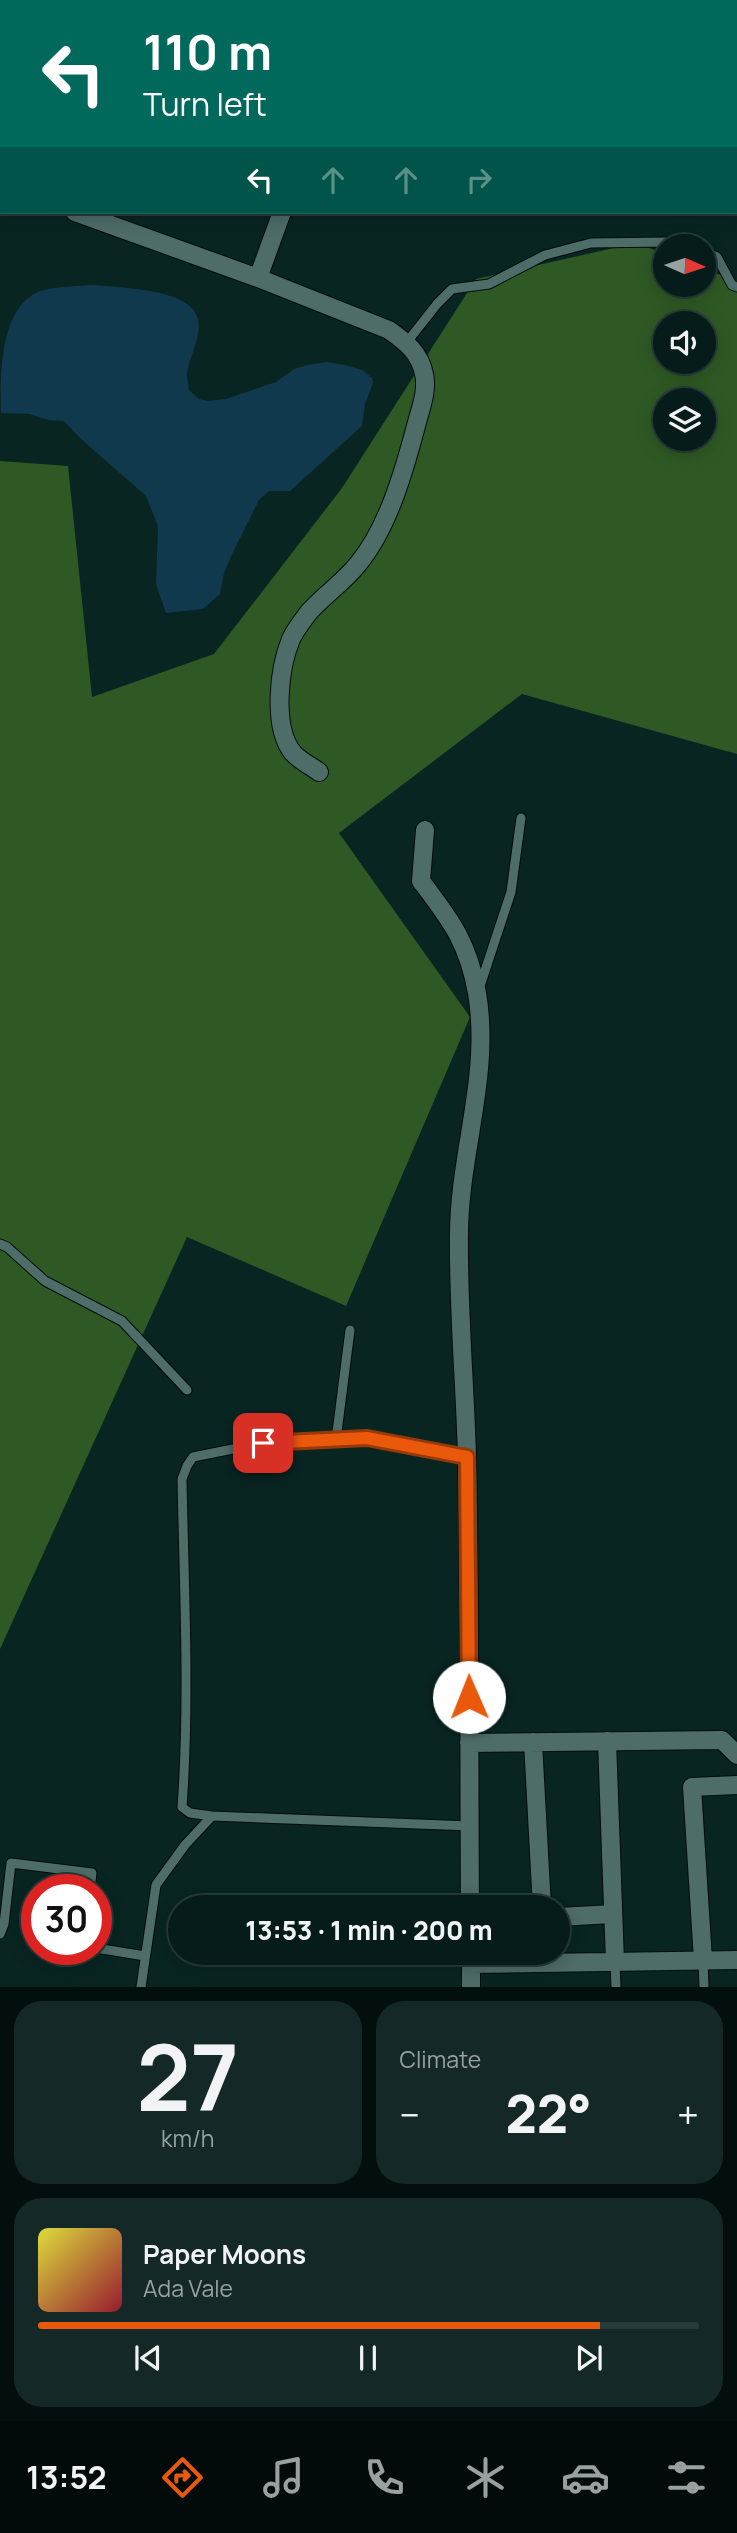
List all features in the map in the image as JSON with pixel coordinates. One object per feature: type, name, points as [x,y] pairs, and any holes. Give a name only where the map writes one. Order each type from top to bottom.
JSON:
[{"type":"street","points":[[81,214],[258,278],[389,330],[407,342],[418,356],[425,376],[425,393],[402,479],[359,563],[309,612],[292,637],[284,663],[279,707],[282,728],[293,753],[319,772]]},
{"type":"street","points":[[258,278],[281,214]]},
{"type":"street","points":[[425,830],[421,881],[452,922],[469,957],[481,1026],[481,1057],[458,1233],[467,1457],[471,1895]]},
{"type":"street","points":[[469,1743],[722,1740],[737,1755]]},
{"type":"street","points":[[607,1741],[615,1962]]},
{"type":"street","points":[[533,1742],[541,1895]]},
{"type":"street","points":[[703,1960],[692,1787],[737,1785]]},
{"type":"street","points":[[570,1916],[613,1914]]},
{"type":"street","points":[[570,1961],[737,1960]]},
{"type":"street","points":[[471,1965],[471,1987]]},
{"type":"lane","points":[[407,342],[452,289],[489,284],[545,255],[591,243],[653,242]]},
{"type":"lane","points":[[716,257],[732,285],[737,287]]},
{"type":"lane","points":[[477,994],[511,892],[521,818]]},
{"type":"lane","points":[[2,1248],[45,1281],[122,1321],[187,1390]]},
{"type":"lane","points":[[336,1440],[349,1330]]},
{"type":"lane","points":[[467,1457],[367,1438],[263,1443],[193,1457],[182,1479],[187,1628],[182,1807],[190,1812],[212,1816],[470,1826]]},
{"type":"lane","points":[[141,1987],[156,1885],[185,1845],[212,1816]]},
{"type":"lane","points":[[0,1934],[4,1924],[11,1863],[92,1874]]},
{"type":"lane","points":[[112,1951],[145,1956]]},
{"type":"lane","points":[[703,1960],[704,1987]]},
{"type":"lane","points":[[615,1962],[616,1987]]},
{"type":"green space","points":[[636,243],[653,249],[653,298],[716,298],[716,273],[737,281],[737,754],[522,694],[339,833],[470,1017],[346,1306],[187,1237],[0,1649],[0,461],[68,466],[92,697],[214,654],[342,488],[476,279]]},
{"type":"water","points":[[94,285],[169,295],[193,309],[199,326],[187,377],[189,390],[199,399],[226,399],[276,382],[294,369],[327,362],[362,370],[372,378],[362,426],[290,491],[269,491],[259,500],[224,573],[220,594],[203,609],[166,613],[156,584],[158,526],[146,496],[64,421],[48,420],[29,414],[1,413],[1,378],[6,341],[11,323],[19,309],[29,297],[44,290]]},
{"type":"route","points":[[263,1443],[367,1438],[467,1457],[469,1697]]}]
